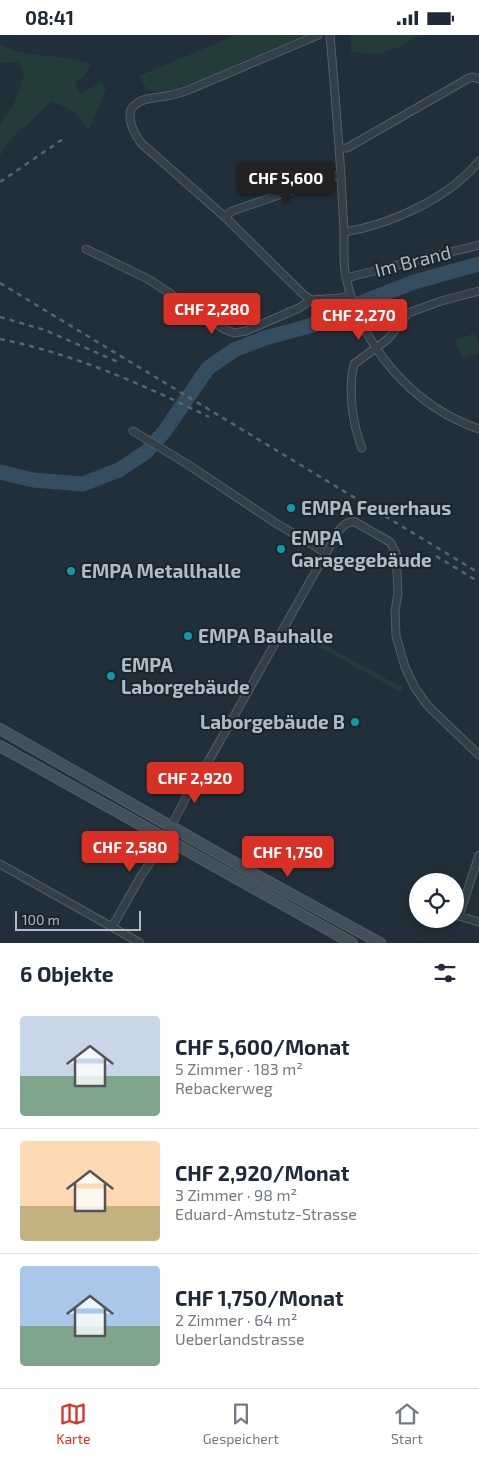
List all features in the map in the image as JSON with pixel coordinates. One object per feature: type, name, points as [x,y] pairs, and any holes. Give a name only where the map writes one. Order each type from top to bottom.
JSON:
[{"type":"main road","points":[[0,729],[380,943]]},
{"type":"main road","points":[[0,746],[352,943]]},
{"type":"street","points":[[312,300],[302,293],[225,217],[141,143],[135,135],[130,114],[134,105],[146,99],[180,93],[194,88],[318,35]]},
{"type":"street","points":[[330,35],[341,175],[344,259],[346,278],[360,320],[376,349],[395,373],[418,395],[448,415],[479,429]]},
{"type":"street","points":[[339,149],[347,148],[469,78],[479,79]]},
{"type":"street","points":[[344,232],[358,230],[394,218],[418,207],[452,186],[479,161]]},
{"type":"street","points":[[225,217],[232,211],[341,175]]},
{"type":"street","name":"Im Brand","points":[[346,278],[479,245]]},
{"type":"street","points":[[86,249],[148,279],[224,329],[234,333],[246,331],[299,308],[312,300],[352,297]]},
{"type":"street","points":[[362,448],[355,425],[351,377],[354,364],[388,339],[408,313],[479,291]]},
{"type":"street","points":[[133,431],[274,522],[326,553]]},
{"type":"street","points":[[112,927],[326,553],[343,525],[350,521],[390,542],[396,553],[398,593],[395,611],[399,648],[405,667],[415,687],[433,712],[479,755]]},
{"type":"street","points":[[479,855],[459,916],[479,923]]},
{"type":"street","points":[[0,864],[140,943]]},
{"type":"green space","points":[[236,35],[306,35],[168,93],[147,90],[139,76]]},
{"type":"green space","points":[[351,35],[419,35],[402,46],[380,54],[351,52]]},
{"type":"green space","points":[[0,45],[25,53],[69,58],[91,64],[83,78],[75,81],[80,94],[102,82],[106,88],[89,130],[74,112],[52,101],[4,146],[0,157],[0,124],[15,102],[24,74],[18,62],[0,63]]},
{"type":"green space","points":[[475,333],[479,345],[479,353],[462,359],[455,340]]},
{"type":"green space","points":[[298,630],[403,688],[401,692],[296,634]]},
{"type":"waterway","points":[[0,472],[33,480],[83,484],[119,470],[146,452],[164,432],[208,368],[234,350],[265,338],[313,325],[320,319],[414,282],[479,264]]},
{"type":"railway","points":[[0,182],[66,137]]},
{"type":"railway","points":[[0,283],[479,573]]},
{"type":"railway","points":[[0,317],[45,330],[118,362]]},
{"type":"railway","points":[[0,339],[54,353],[107,371],[209,417]]},
{"type":"railway","points":[[436,556],[479,582]]},
{"type":"place","name":"EMPA Feuerhaus","points":[[291,508]]},
{"type":"place","name":"EMPA Garagegebäude","points":[[281,549]]},
{"type":"place","name":"EMPA Metallhalle","points":[[71,571]]},
{"type":"place","name":"EMPA Bauhalle","points":[[188,636]]},
{"type":"place","name":"EMPA Laborgebäude","points":[[111,676]]},
{"type":"place","name":"Laborgebäude B","points":[[355,722]]}]
